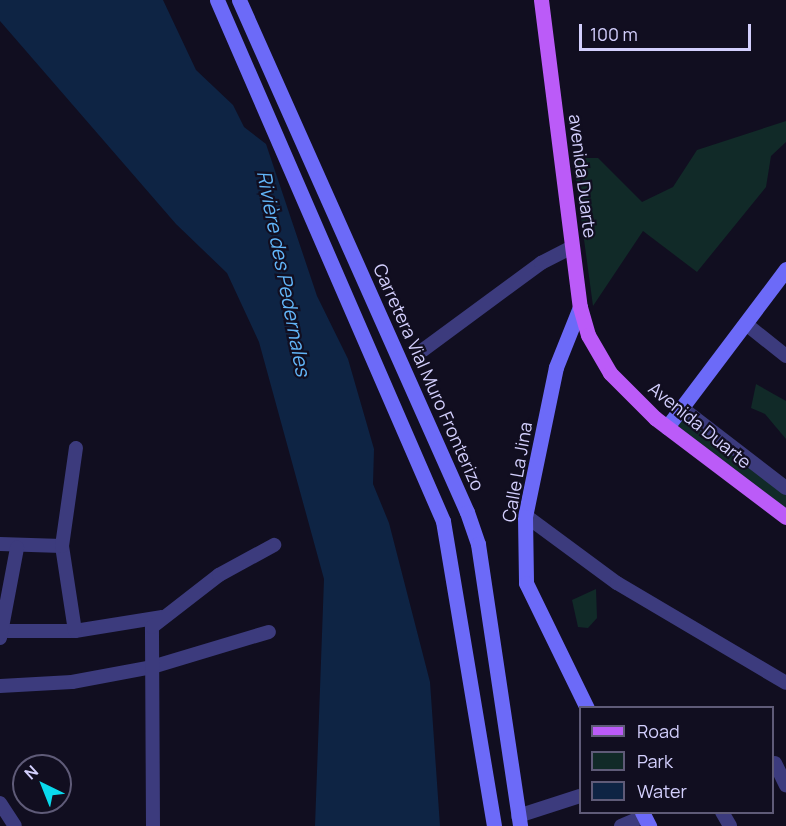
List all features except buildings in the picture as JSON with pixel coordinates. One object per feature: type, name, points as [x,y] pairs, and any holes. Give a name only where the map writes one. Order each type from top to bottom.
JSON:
[{"type":"main road","name":"avenida Duarte","points":[[541,0],[580,307],[598,354]]},
{"type":"main road","name":"Avenida Duarte","points":[[598,354],[624,388],[667,427],[786,517]]},
{"type":"street","points":[[217,0],[389,386],[443,521],[494,826]]},
{"type":"street","name":"Carretera Vial Muro Fronterizo","points":[[239,0],[467,512],[478,544],[519,821]]},
{"type":"street","points":[[423,350],[572,247]]},
{"type":"street","points":[[667,427],[786,269]]},
{"type":"street","name":"Calle La Jina","points":[[580,307],[556,367],[526,516],[526,583],[586,706]]},
{"type":"street","points":[[746,324],[786,356]]},
{"type":"street","points":[[682,408],[786,488]]},
{"type":"street","points":[[75,631],[62,546],[76,448]]},
{"type":"street","points":[[526,516],[617,583],[786,682]]},
{"type":"street","points":[[0,544],[17,548],[62,546]]},
{"type":"street","points":[[153,826],[152,627],[161,616],[274,545]]},
{"type":"street","points":[[0,640],[17,548]]},
{"type":"street","points":[[1,631],[75,631],[161,616]]},
{"type":"street","points":[[0,686],[72,682],[152,667],[268,632]]},
{"type":"street","points":[[778,764],[786,786]]},
{"type":"street","points":[[519,821],[579,796]]},
{"type":"street","points":[[0,804],[15,826]]},
{"type":"street","points":[[621,826],[645,818]]},
{"type":"green space","points":[[786,121],[786,142],[771,156],[766,187],[697,272],[643,231],[593,306],[573,158],[598,158],[642,202],[673,187],[697,150]]},
{"type":"green space","points":[[756,384],[786,401],[786,439],[765,414],[751,408]]},
{"type":"green space","points":[[682,408],[786,488],[786,517],[667,427]]},
{"type":"green space","points":[[596,589],[597,618],[588,628],[578,627],[572,600]]},
{"type":"water","name":"Rivière des Pedernales","points":[[0,0],[163,0],[196,70],[233,105],[244,127],[266,144],[317,296],[348,359],[374,449],[373,484],[389,523],[430,682],[440,826],[315,826],[324,579],[259,342],[227,273],[176,224],[0,21]]}]
